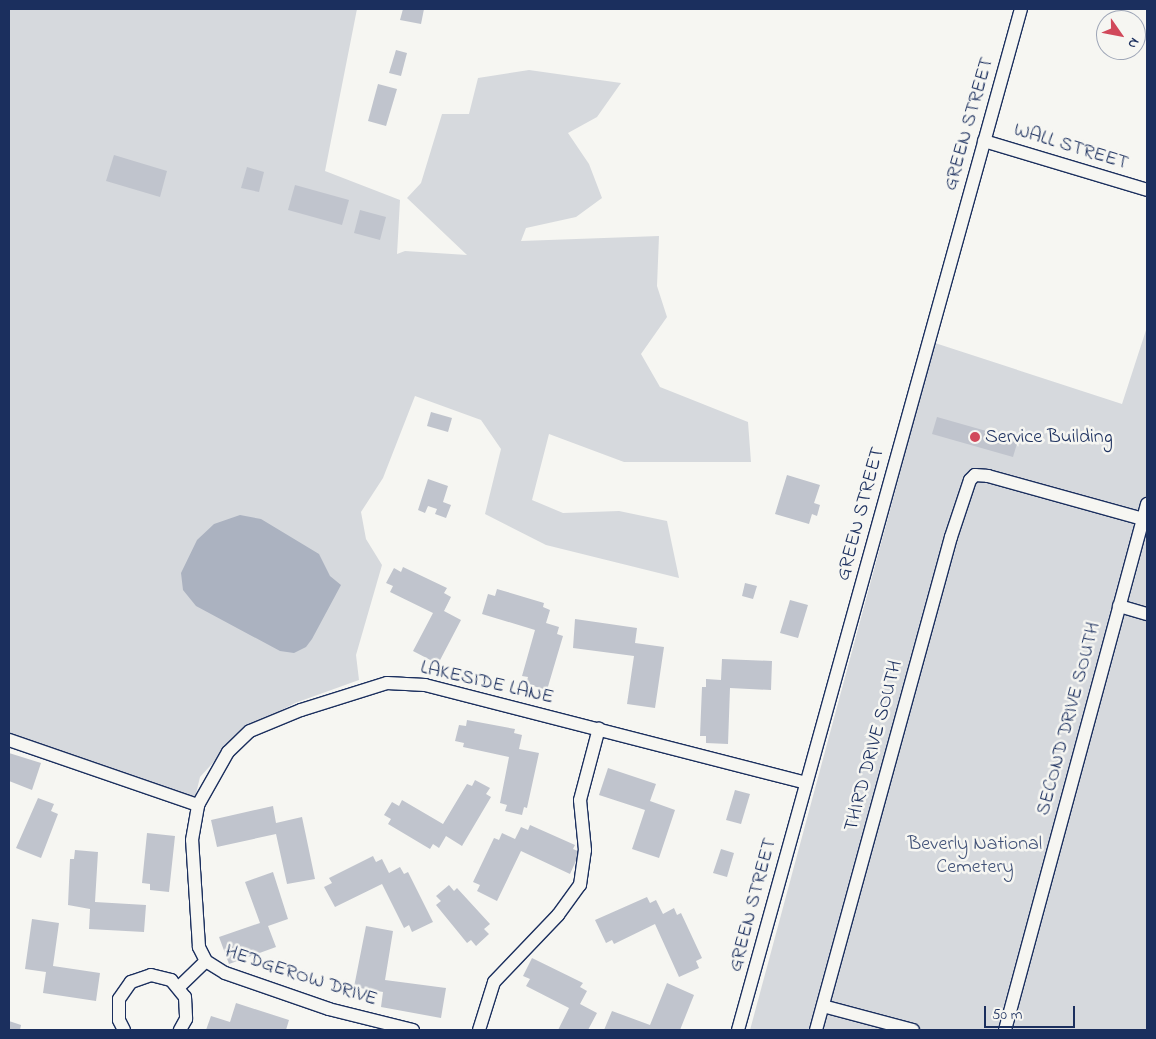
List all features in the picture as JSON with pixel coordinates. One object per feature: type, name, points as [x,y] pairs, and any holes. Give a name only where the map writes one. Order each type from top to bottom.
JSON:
[{"type":"street","name":"GREEN STREET","points":[[738,1030],[1021,9]]},
{"type":"street","name":"WALL STREET","points":[[984,141],[1147,190]]},
{"type":"street","name":"THIRD DRIVE SOUTH","points":[[816,1030],[951,538],[970,480],[975,474],[1145,519]]},
{"type":"street","name":"SECOND DRIVE SOUTH","points":[[1005,1030],[1119,606],[1145,519],[1147,504]]},
{"type":"street","points":[[1119,606],[1147,614]]},
{"type":"street","name":"LAKESIDE LANE","points":[[198,805],[228,752],[250,731],[301,710],[389,683],[425,685],[599,728],[806,783]]},
{"type":"street","points":[[479,1030],[494,982],[558,915],[580,885],[585,850],[580,800],[599,728]]},
{"type":"street","points":[[9,740],[198,805]]},
{"type":"street","name":"HEDGEROW DRIVE","points":[[198,805],[192,840],[199,947],[206,961],[225,973],[329,1008],[413,1030]]},
{"type":"street","points":[[179,987],[206,961]]},
{"type":"street","points":[[124,1030],[117,1010],[121,994],[131,982],[151,974],[171,980],[179,987],[187,1008],[180,1030]]},
{"type":"street","points":[[823,1006],[913,1030]]},
{"type":"green space","points":[[9,9],[357,9],[325,171],[400,200],[397,254],[405,251],[467,255],[407,198],[421,183],[442,114],[469,114],[478,78],[529,70],[621,83],[597,117],[568,133],[589,164],[602,198],[576,217],[526,228],[521,241],[659,236],[657,286],[667,317],[641,354],[660,387],[748,422],[751,462],[624,462],[549,434],[532,500],[563,513],[619,511],[667,521],[679,578],[546,545],[485,514],[501,449],[481,420],[415,396],[383,478],[361,512],[366,539],[382,565],[356,655],[359,680],[295,703],[242,731],[200,777],[195,798],[9,737]]},
{"type":"green space","name":"Beverly National Cemetery","points":[[1147,327],[1147,1030],[750,1030],[935,343],[1122,404]]},
{"type":"shaded area","points":[[240,515],[261,519],[319,554],[330,576],[341,585],[312,639],[306,647],[294,653],[280,651],[196,606],[183,590],[181,573],[197,540],[214,524]]},
{"type":"building","points":[[403,9],[424,9],[421,24],[400,20]]},
{"type":"building","points":[[396,50],[407,53],[401,76],[389,73]]},
{"type":"building","points":[[378,84],[397,89],[386,126],[368,121]]},
{"type":"building","points":[[114,155],[167,171],[160,197],[106,181]]},
{"type":"building","points":[[247,167],[264,172],[259,192],[241,188]]},
{"type":"building","points":[[295,185],[349,200],[342,225],[288,210]]},
{"type":"building","points":[[360,210],[386,217],[380,240],[354,233]]},
{"type":"building","points":[[431,412],[452,418],[448,432],[427,426]]},
{"type":"building","name":"Service Building","points":[[937,417],[1018,440],[1013,457],[932,434]]},
{"type":"building","points":[[787,475],[820,485],[814,503],[820,505],[817,516],[812,514],[809,524],[775,514]]},
{"type":"building","points":[[428,479],[448,486],[443,502],[451,505],[446,518],[435,514],[437,509],[428,506],[425,513],[418,510]]},
{"type":"building","points":[[403,567],[447,588],[444,593],[451,597],[444,611],[461,620],[438,664],[413,651],[433,613],[390,592],[393,586],[386,583],[394,568],[401,572]]},
{"type":"building","points":[[745,583],[757,586],[753,599],[742,596]]},
{"type":"building","points":[[497,589],[544,603],[543,607],[550,610],[546,623],[559,627],[557,634],[563,636],[547,690],[526,684],[528,677],[522,676],[535,630],[482,614],[488,594],[495,596]]},
{"type":"building","points":[[790,600],[808,605],[798,638],[780,633]]},
{"type":"building","points":[[575,619],[637,628],[635,643],[664,647],[655,708],[627,704],[634,656],[573,648]]},
{"type":"building","points":[[722,659],[772,661],[771,690],[730,688],[728,744],[706,743],[706,736],[700,736],[702,687],[706,687],[706,679],[721,680]]},
{"type":"building","points":[[467,720],[515,729],[514,733],[522,735],[519,749],[539,753],[527,808],[524,807],[522,815],[505,811],[507,805],[500,803],[509,757],[463,747],[464,743],[455,741],[459,725],[466,726]]},
{"type":"building","points":[[9,753],[41,763],[32,790],[9,781]]},
{"type":"building","points":[[608,768],[656,784],[650,801],[675,810],[659,858],[632,849],[645,810],[599,795]]},
{"type":"building","points":[[475,780],[490,788],[486,794],[491,797],[462,846],[446,836],[439,848],[433,844],[430,849],[388,824],[391,819],[384,815],[392,802],[399,806],[402,800],[443,824],[467,784],[472,786]]},
{"type":"building","points":[[735,790],[750,794],[741,824],[726,820]]},
{"type":"building","points":[[38,798],[54,804],[51,811],[58,814],[41,858],[16,848]]},
{"type":"building","points":[[273,806],[276,823],[302,817],[315,879],[287,884],[276,834],[217,847],[211,820]]},
{"type":"building","points":[[530,825],[575,845],[573,849],[580,852],[570,874],[521,851],[497,901],[477,891],[480,885],[473,882],[494,838],[499,840],[502,833],[515,839],[521,827],[528,830]]},
{"type":"building","points":[[147,833],[175,836],[169,892],[150,890],[150,884],[142,883]]},
{"type":"building","points":[[721,849],[734,853],[727,877],[713,873]]},
{"type":"building","points":[[75,850],[98,852],[95,902],[146,905],[144,932],[89,929],[90,909],[68,905],[70,859],[74,859]]},
{"type":"building","points":[[373,856],[376,862],[382,859],[389,873],[400,867],[404,874],[408,872],[433,922],[412,932],[409,925],[404,928],[382,884],[335,907],[324,887],[332,883],[329,878]]},
{"type":"building","points":[[273,872],[288,919],[268,926],[276,947],[229,964],[219,937],[260,923],[245,882]]},
{"type":"building","points":[[449,885],[454,891],[457,888],[490,924],[484,929],[489,934],[476,946],[471,940],[467,943],[436,905],[441,901],[436,896]]},
{"type":"building","points":[[647,897],[650,903],[656,900],[663,914],[674,908],[677,915],[681,913],[702,958],[696,961],[699,968],[679,977],[655,924],[614,944],[612,940],[606,943],[595,920]]},
{"type":"building","points":[[32,919],[59,923],[53,966],[100,973],[96,1001],[43,993],[46,972],[25,969]]},
{"type":"building","points":[[366,926],[393,931],[385,980],[446,988],[441,1018],[381,1007],[383,992],[354,987]]},
{"type":"building","points":[[532,958],[583,983],[580,987],[587,991],[580,1004],[597,1013],[588,1030],[558,1030],[569,1008],[526,986],[530,979],[523,976]]},
{"type":"building","points":[[667,983],[694,995],[680,1030],[604,1030],[612,1011],[650,1025]]},
{"type":"building","points":[[236,1003],[289,1020],[286,1030],[206,1030],[211,1016],[230,1022]]},
{"type":"building","points":[[9,1021],[21,1025],[20,1030],[9,1030]]},
{"type":"place","name":"Service Building","points":[[975,437]]}]
